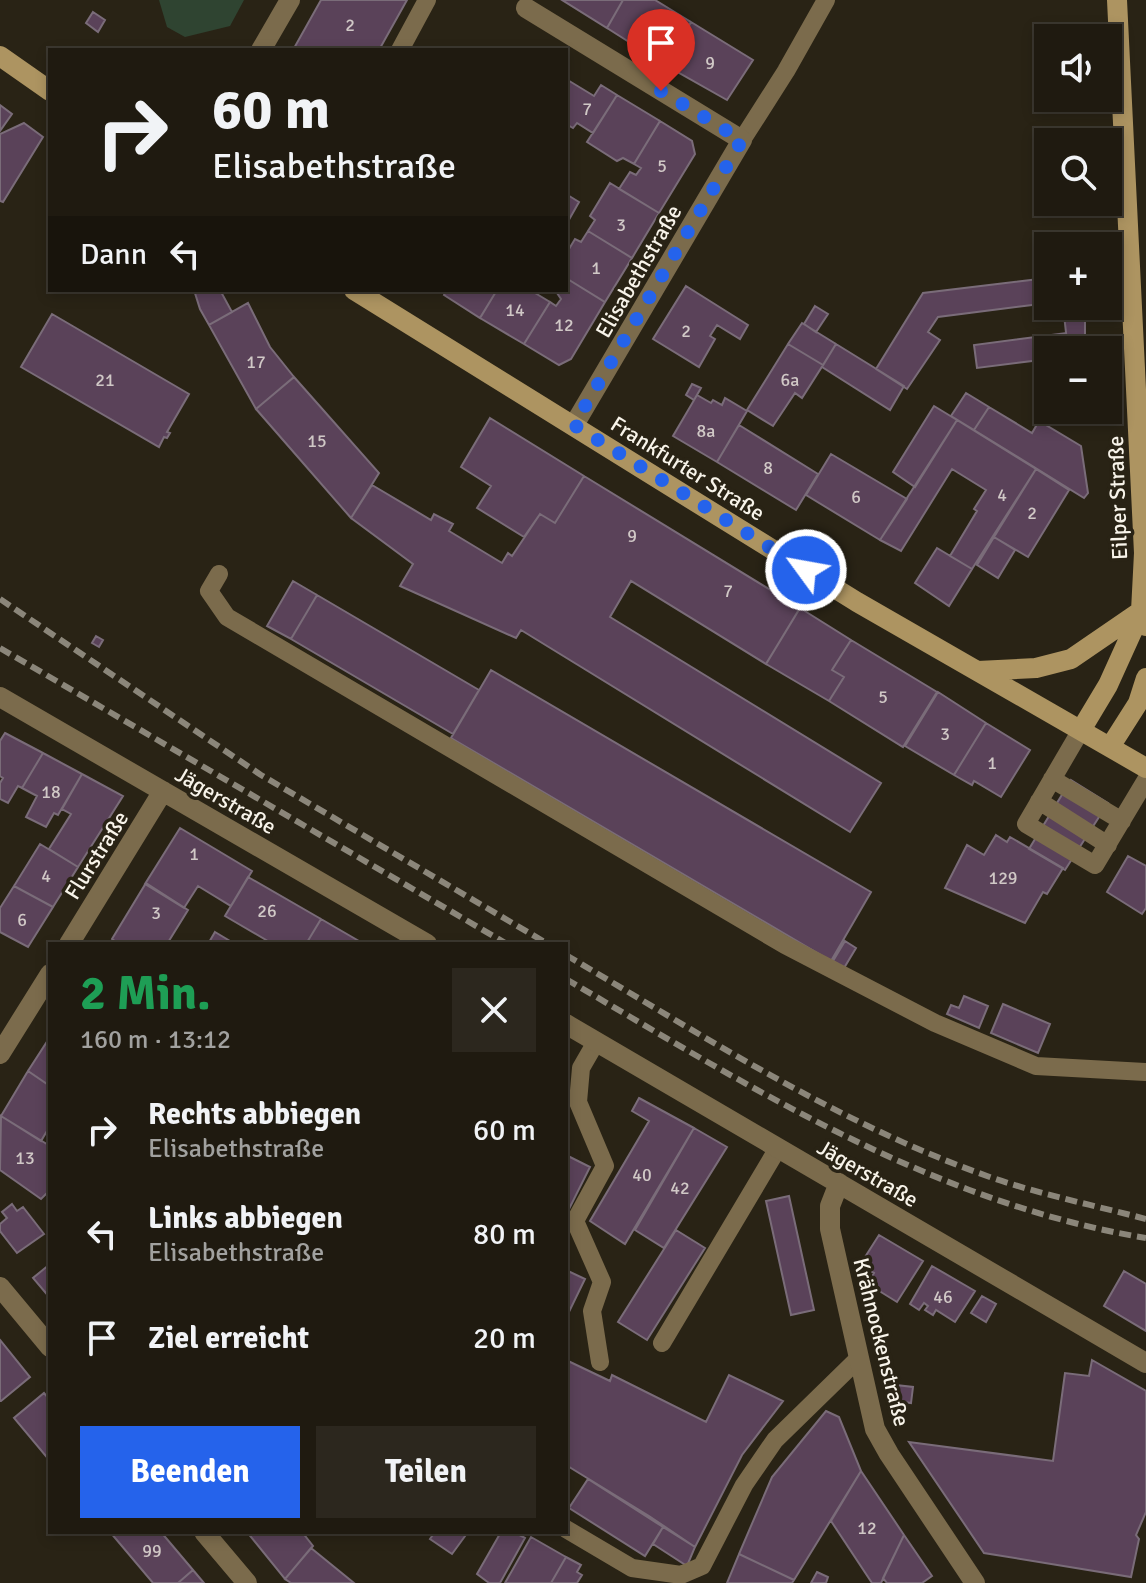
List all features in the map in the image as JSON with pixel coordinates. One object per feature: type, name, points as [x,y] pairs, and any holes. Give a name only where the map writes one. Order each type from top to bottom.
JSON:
[{"type":"street","points":[[262,48],[290,0]]},
{"type":"street","name":"Eilper Straße","points":[[1081,730],[1144,618],[1143,452],[1117,0]]},
{"type":"street","points":[[526,8],[742,140]]},
{"type":"street","points":[[0,56],[48,90]]},
{"type":"street","name":"Elisabethstraße","points":[[574,425],[742,140]]},
{"type":"street","name":"Frankfurter Straße","points":[[357,292],[857,602],[1081,730]]},
{"type":"street","points":[[978,671],[1036,668],[1071,659],[1144,618]]},
{"type":"street","points":[[1110,747],[1138,703],[1146,678]]},
{"type":"street","name":"Jägerstraße","points":[[0,697],[424,942]]},
{"type":"street","points":[[1081,730],[1146,768]]},
{"type":"street","name":"Flurstraße","points":[[70,942],[163,791]]},
{"type":"street","points":[[0,1054],[48,977]]},
{"type":"street","name":"Jägerstraße","points":[[568,1025],[1146,1363]]},
{"type":"street","name":"Krähnockenstraße","points":[[839,1183],[830,1206],[830,1229],[875,1429],[975,1583]]},
{"type":"street","points":[[0,1287],[48,1345]]},
{"type":"street","points":[[206,1534],[247,1583]]},
{"type":"lane","points":[[401,48],[427,0]]},
{"type":"lane","name":"Elisabethstraße","points":[[742,140],[826,0]]},
{"type":"lane","points":[[219,574],[209,591],[227,617],[785,945],[935,1023],[1036,1066],[1145,1072]]},
{"type":"lane","points":[[1081,730],[1026,824],[1095,865],[1146,780]]},
{"type":"lane","points":[[1052,779],[1122,821]]},
{"type":"lane","points":[[1039,801],[1108,845]]},
{"type":"lane","points":[[596,1042],[581,1068],[578,1102],[605,1166],[575,1221],[602,1282],[592,1311],[600,1362]]},
{"type":"lane","points":[[662,1343],[778,1148]]},
{"type":"lane","points":[[568,1530],[632,1568],[681,1575],[702,1566],[744,1485],[775,1440],[859,1358]]},
{"type":"green space","points":[[159,0],[244,0],[230,26],[185,37],[167,27]]},
{"type":"building","points":[[321,0],[407,0],[380,48],[294,48]]},
{"type":"building","points":[[562,0],[623,0],[607,28]]},
{"type":"building","points":[[623,0],[655,0],[691,22],[667,66],[607,28]]},
{"type":"building","points":[[93,12],[105,20],[98,32],[86,23]]},
{"type":"building","points":[[691,22],[753,60],[727,100],[667,66]]},
{"type":"building","points":[[568,80],[594,96],[601,85],[617,95],[593,133],[577,123],[573,128],[568,125]]},
{"type":"building","points":[[617,95],[660,121],[634,164],[623,158],[617,161],[587,142]]},
{"type":"building","points":[[0,105],[12,114],[0,131]]},
{"type":"building","points":[[660,121],[692,141],[695,154],[659,213],[619,189],[630,172],[636,175],[641,168],[634,164]]},
{"type":"building","points":[[24,123],[43,137],[3,202],[0,201],[0,134]]},
{"type":"building","points":[[610,183],[659,213],[632,258],[588,231],[595,220],[590,216]]},
{"type":"building","points":[[568,195],[579,202],[568,221]]},
{"type":"building","points":[[588,231],[632,258],[605,302],[568,279],[568,251],[575,239],[581,242]]},
{"type":"building","points":[[568,279],[605,302],[571,359],[559,365],[524,344],[550,302],[556,306],[561,299],[556,292],[568,292]]},
{"type":"building","points":[[1034,280],[1034,305],[938,317],[928,332],[940,340],[907,389],[876,369],[923,293]]},
{"type":"building","points":[[686,286],[748,325],[740,339],[717,325],[710,336],[715,339],[699,367],[653,339]]},
{"type":"building","points":[[195,292],[221,292],[232,312],[209,325]]},
{"type":"building","points":[[446,292],[496,292],[480,318],[444,295]]},
{"type":"building","points":[[496,292],[533,292],[550,302],[524,344],[480,318]]},
{"type":"building","points":[[248,303],[270,347],[294,377],[256,409],[209,325]]},
{"type":"building","points":[[815,306],[828,314],[816,332],[804,324]]},
{"type":"building","points":[[52,314],[189,394],[167,432],[170,433],[159,447],[21,367]]},
{"type":"building","points":[[1065,320],[1085,320],[1085,336],[1066,336]]},
{"type":"building","points":[[802,323],[836,344],[823,365],[788,344]]},
{"type":"building","points":[[1034,337],[1034,361],[977,368],[974,345]]},
{"type":"building","points":[[788,344],[823,365],[802,398],[795,393],[773,426],[747,410]]},
{"type":"building","points":[[836,344],[904,386],[890,410],[822,367]]},
{"type":"building","points":[[294,377],[379,473],[351,518],[256,409]]},
{"type":"building","points":[[692,384],[701,388],[694,400],[686,395]]},
{"type":"building","points":[[966,393],[989,407],[974,430],[951,416]]},
{"type":"building","points":[[697,395],[722,405],[725,398],[747,411],[717,462],[673,436]]},
{"type":"building","points":[[934,406],[957,420],[915,487],[893,472]]},
{"type":"building","points":[[989,407],[1032,433],[1037,424],[1044,424],[1081,446],[1088,493],[1084,498],[974,430]]},
{"type":"building","points":[[490,418],[584,476],[555,523],[540,514],[524,537],[477,508],[491,486],[461,467]]},
{"type":"building","points":[[957,420],[1036,469],[972,569],[950,556],[986,490],[952,469],[901,551],[880,540]]},
{"type":"building","points":[[739,425],[818,474],[796,510],[717,462]]},
{"type":"building","points":[[831,454],[907,499],[880,540],[806,495]]},
{"type":"building","points":[[1036,469],[1069,490],[1028,557],[994,537]]},
{"type":"building","points":[[584,476],[800,608],[766,664],[631,581],[610,617],[881,783],[850,832],[521,630],[516,638],[400,586],[413,564],[351,518],[372,485],[431,520],[434,514],[453,524],[449,531],[502,563],[508,553],[512,556],[540,514],[555,523]]},
{"type":"building","points":[[994,537],[1015,550],[998,578],[977,565]]},
{"type":"building","points":[[937,548],[972,569],[949,606],[915,583]]},
{"type":"building","points":[[293,581],[317,595],[291,639],[267,626]]},
{"type":"building","points":[[317,595],[479,690],[453,734],[291,639]]},
{"type":"building","points":[[800,608],[851,640],[832,670],[844,677],[829,701],[766,664]]},
{"type":"building","points":[[96,636],[103,640],[99,647],[92,643]]},
{"type":"building","points":[[851,640],[937,692],[903,747],[829,701],[844,677],[832,670]]},
{"type":"building","points":[[491,670],[871,892],[831,961],[451,738]]},
{"type":"building","points":[[938,692],[986,723],[954,775],[905,746]]},
{"type":"building","points":[[986,723],[1030,750],[1001,797],[974,781],[972,785],[954,775]]},
{"type":"building","points":[[5,733],[43,753],[22,788],[18,786],[8,803],[0,799],[3,778],[0,776],[0,741]]},
{"type":"building","points":[[43,753],[82,774],[58,815],[54,813],[46,827],[26,817],[37,796],[22,788]]},
{"type":"building","points":[[82,774],[123,796],[78,867],[49,849],[71,814],[62,809]]},
{"type":"building","points":[[1071,780],[1108,803],[1065,870],[1029,849]]},
{"type":"building","points":[[180,828],[252,871],[231,906],[198,886],[184,908],[145,884]]},
{"type":"building","points":[[996,835],[1007,842],[1010,837],[1063,868],[1047,894],[1043,892],[1025,923],[945,888],[967,845],[984,855]]},
{"type":"building","points":[[40,844],[78,867],[53,907],[14,886]]},
{"type":"building","points":[[1128,856],[1146,866],[1146,908],[1142,914],[1107,892]]},
{"type":"building","points":[[248,877],[321,919],[307,942],[270,942],[225,916]]},
{"type":"building","points":[[146,883],[188,910],[168,942],[116,942],[112,939]]},
{"type":"building","points":[[14,886],[53,907],[28,947],[0,932],[0,908]]},
{"type":"building","points":[[321,919],[361,942],[307,942]]},
{"type":"building","points":[[215,932],[232,942],[209,942]]},
{"type":"building","points":[[845,941],[856,948],[844,968],[833,961]]},
{"type":"building","points":[[964,996],[988,1006],[979,1028],[947,1014],[951,1005],[959,1008]]},
{"type":"building","points":[[1003,1004],[1050,1024],[1038,1053],[991,1033]]},
{"type":"building","points":[[48,1040],[48,1085],[28,1071]]},
{"type":"building","points":[[28,1071],[48,1085],[48,1132],[41,1141],[1,1116]]},
{"type":"building","points":[[639,1098],[694,1128],[625,1244],[590,1221],[649,1121],[632,1111]]},
{"type":"building","points":[[1,1116],[48,1145],[48,1192],[41,1199],[0,1170]]},
{"type":"building","points":[[694,1128],[727,1147],[664,1248],[635,1230]]},
{"type":"building","points":[[568,1156],[590,1167],[568,1211]]},
{"type":"building","points":[[789,1196],[814,1310],[791,1315],[766,1201]]},
{"type":"building","points":[[12,1204],[17,1211],[23,1207],[44,1234],[17,1253],[0,1231],[0,1224],[7,1218],[2,1212]]},
{"type":"building","points":[[676,1230],[705,1248],[647,1340],[618,1322]]},
{"type":"building","points":[[879,1235],[923,1261],[897,1302],[868,1284],[874,1273],[860,1265]]},
{"type":"building","points":[[48,1266],[48,1296],[33,1278]]},
{"type":"building","points":[[932,1266],[975,1291],[955,1322],[936,1310],[933,1315],[925,1310],[928,1306],[924,1303],[919,1310],[910,1304]]},
{"type":"building","points":[[568,1271],[585,1279],[568,1314]]},
{"type":"building","points":[[1124,1271],[1146,1284],[1146,1331],[1104,1306]]},
{"type":"building","points":[[982,1296],[996,1304],[986,1322],[971,1313]]},
{"type":"building","points":[[0,1340],[30,1377],[1,1401],[0,1401]]},
{"type":"building","points":[[1092,1360],[1146,1391],[1146,1512],[1136,1535],[1139,1539],[1131,1577],[984,1553],[909,1442],[1053,1461],[1065,1373],[1089,1376]]},
{"type":"building","points":[[568,1361],[610,1381],[612,1375],[706,1422],[729,1375],[783,1401],[742,1455],[695,1547],[568,1466]]},
{"type":"building","points":[[887,1384],[913,1387],[911,1403],[890,1400]]},
{"type":"building","points":[[44,1393],[48,1398],[48,1459],[14,1418]]},
{"type":"building","points":[[826,1411],[839,1417],[861,1471],[794,1580],[739,1554],[772,1477]]},
{"type":"building","points":[[861,1471],[904,1535],[881,1583],[872,1583],[831,1521]]},
{"type":"building","points":[[588,1479],[663,1527],[645,1556],[569,1508]]},
{"type":"building","points":[[663,1527],[695,1547],[687,1566],[653,1544]]},
{"type":"building","points":[[112,1534],[163,1534],[193,1570],[178,1583],[153,1583]]},
{"type":"building","points":[[249,1534],[304,1534],[313,1546],[285,1579]]},
{"type":"building","points":[[434,1534],[467,1534],[452,1554],[430,1539]]},
{"type":"building","points":[[500,1534],[518,1534],[525,1538],[500,1583],[489,1583],[477,1574]]},
{"type":"building","points":[[904,1535],[932,1576],[922,1583],[887,1583],[883,1578]]},
{"type":"building","points":[[531,1537],[566,1557],[551,1583],[505,1583]]},
{"type":"building","points":[[311,1548],[354,1583],[291,1583],[285,1579]]},
{"type":"building","points":[[739,1554],[794,1580],[792,1583],[727,1583]]},
{"type":"building","points":[[566,1557],[581,1565],[577,1572],[582,1575],[577,1583],[551,1583]]},
{"type":"building","points":[[193,1570],[204,1583],[178,1583]]},
{"type":"building","points":[[817,1572],[828,1577],[826,1583],[811,1583]]},
{"type":"railway","points":[[0,599],[261,775],[545,942]]},
{"type":"railway","points":[[0,648],[504,942]]},
{"type":"railway","points":[[568,956],[771,1076],[931,1155],[1046,1194],[1146,1219]]},
{"type":"railway","points":[[568,980],[773,1099],[917,1169],[991,1198],[1067,1221],[1146,1238]]},
{"type":"route","points":[[661,91],[742,140],[574,425],[806,570]]}]
